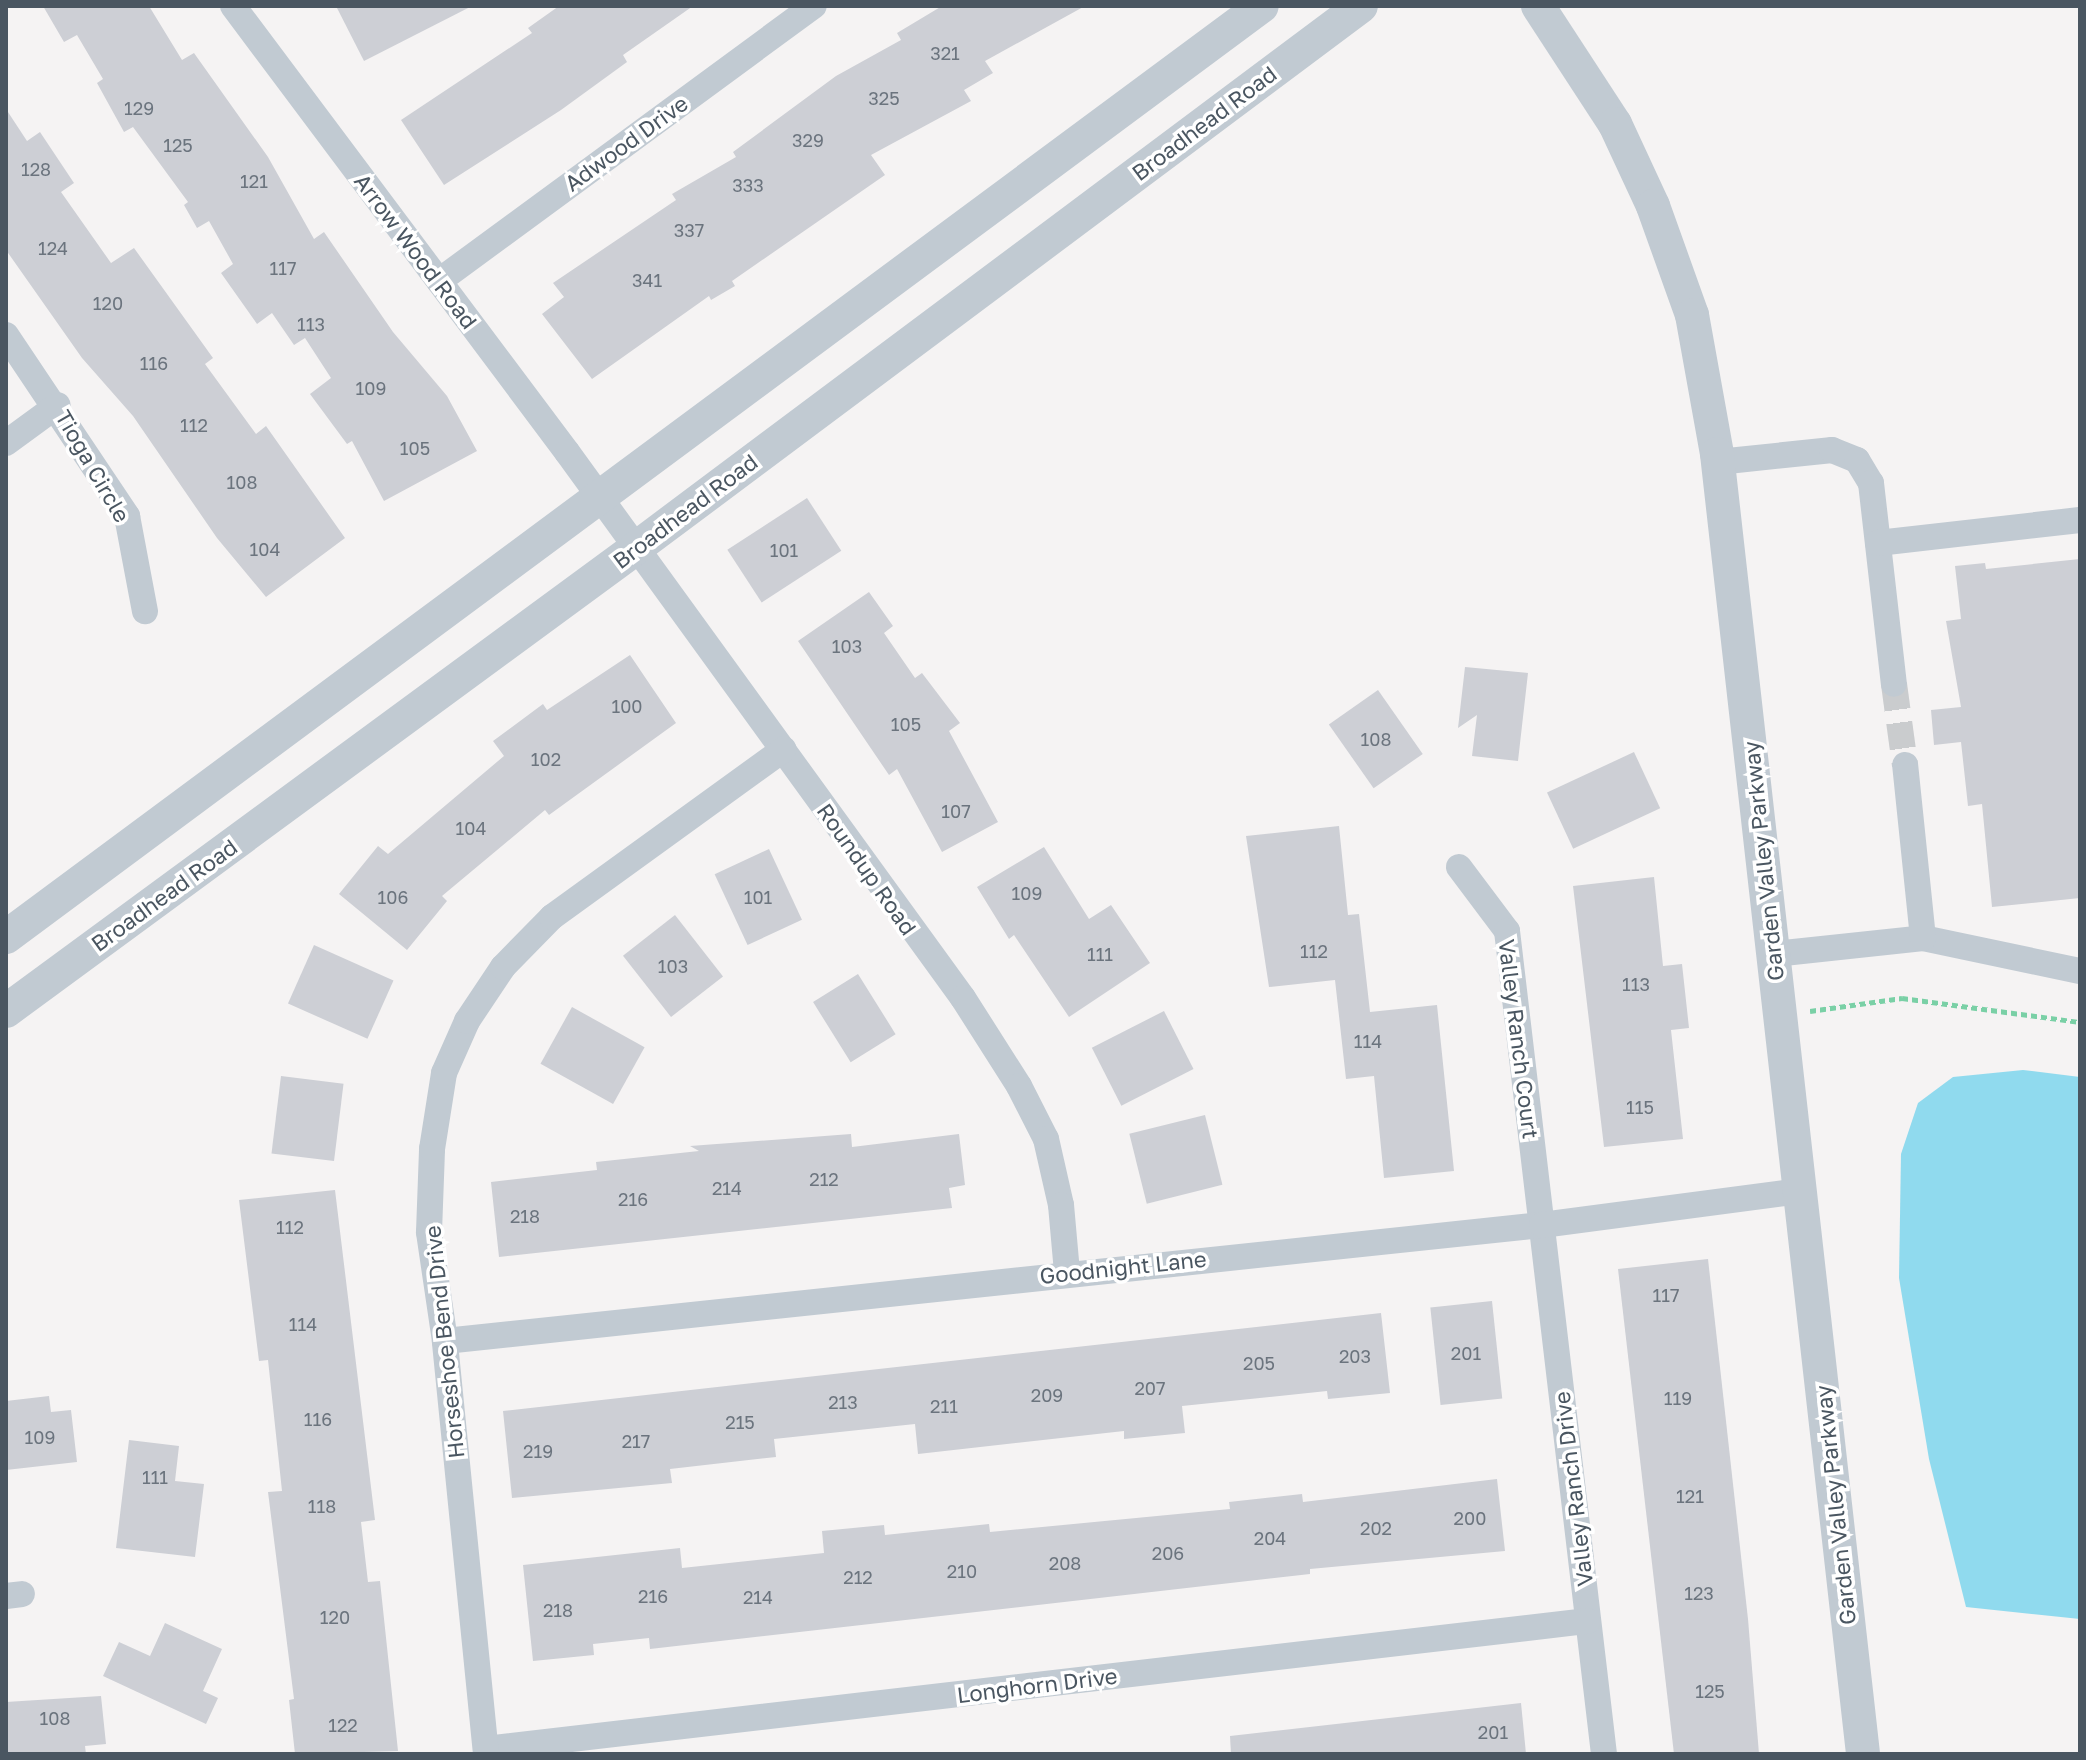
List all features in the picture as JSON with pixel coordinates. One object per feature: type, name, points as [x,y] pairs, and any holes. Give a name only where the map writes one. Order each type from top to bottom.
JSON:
[{"type":"street","name":"Arrow Wood Road","points":[[233,6],[599,496]]},
{"type":"street","name":"Adwood Drive","points":[[439,281],[814,6]]},
{"type":"street","points":[[6,937],[1262,6]]},
{"type":"street","name":"Broadhead Road","points":[[6,1011],[636,548],[1361,6]]},
{"type":"street","name":"Garden Valley Parkway","points":[[1538,6],[1615,124],[1653,206],[1692,315],[1718,462],[1863,1754]]},
{"type":"street","name":"Tioga Circle","points":[[6,335],[58,405],[127,516],[145,611]]},
{"type":"street","points":[[6,443],[58,405]]},
{"type":"street","points":[[1718,462],[1832,450],[1857,460],[1871,483],[1894,684]]},
{"type":"street","name":"Roundup Road","points":[[599,496],[784,749],[1019,1086],[1046,1139],[1061,1205],[1067,1272]]},
{"type":"street","points":[[1878,543],[2080,520]]},
{"type":"street","name":"Horseshoe Bend Drive","points":[[486,1752],[445,1341],[429,1232],[432,1149],[444,1073],[467,1021],[503,967],[552,917],[784,749]]},
{"type":"street","points":[[1905,765],[1923,938]]},
{"type":"street","name":"Valley Ranch Court","points":[[1459,867],[1507,931],[1542,1225]]},
{"type":"street","points":[[1774,954],[1923,938],[2080,971]]},
{"type":"street","name":"Goodnight Lane","points":[[445,1341],[1067,1272],[1542,1225],[1800,1191]]},
{"type":"street","name":"Valley Ranch Drive","points":[[1542,1225],[1604,1754]]},
{"type":"street","name":"Longhorn Drive","points":[[486,1752],[1588,1621]]},
{"type":"path","points":[[1781,1014],[1902,998],[2080,1022]]},
{"type":"water","points":[[2023,1070],[2080,1077],[2080,1619],[1966,1607],[1929,1459],[1899,1278],[1901,1154],[1918,1103],[1953,1077]]},
{"type":"building","points":[[43,6],[149,6],[182,60],[194,53],[268,157],[314,239],[324,232],[393,332],[447,396],[477,451],[384,501],[352,441],[347,444],[310,394],[331,378],[305,338],[294,345],[272,313],[257,324],[221,273],[233,264],[209,221],[197,228],[184,205],[188,202],[133,127],[124,132],[97,83],[103,79],[77,35],[64,42]]},
{"type":"building","points":[[336,6],[472,6],[364,61]]},
{"type":"building","points":[[559,6],[693,6],[623,55],[627,62],[561,110],[444,185],[401,120],[532,33],[528,28]]},
{"type":"building","points":[[942,6],[1085,6],[985,61],[993,73],[964,90],[971,101],[871,155],[885,175],[732,281],[735,286],[711,300],[709,296],[592,379],[542,314],[564,297],[553,283],[676,200],[672,194],[736,157],[733,152],[836,76],[901,40],[897,33]]},
{"type":"building","points":[[6,109],[27,141],[40,132],[74,183],[61,192],[111,263],[134,248],[213,358],[205,364],[256,434],[266,426],[345,538],[266,597],[217,538],[133,416],[82,358],[6,250]]},
{"type":"building","points":[[807,498],[841,551],[762,603],[727,550]]},
{"type":"building","points":[[2080,559],[2080,898],[1992,907],[1982,804],[1968,806],[1961,742],[1934,745],[1931,710],[1961,707],[1946,621],[1961,619],[1955,566],[1985,563],[1986,569]]},
{"type":"building","points":[[869,592],[893,626],[884,633],[915,678],[922,673],[960,723],[949,731],[998,822],[942,852],[897,769],[889,775],[798,641]]},
{"type":"building","points":[[630,655],[676,723],[549,815],[545,810],[442,896],[447,901],[407,950],[339,894],[378,846],[388,854],[504,756],[493,741],[543,704],[547,710]]},
{"type":"building","points":[[1465,667],[1528,673],[1518,761],[1472,756],[1477,715],[1458,728]]},
{"type":"building","points":[[1378,690],[1423,754],[1374,788],[1329,724]]},
{"type":"building","points":[[1634,752],[1660,808],[1573,849],[1547,793]]},
{"type":"building","points":[[1339,826],[1348,915],[1359,914],[1370,1012],[1437,1005],[1454,1171],[1384,1178],[1374,1076],[1346,1079],[1335,980],[1269,987],[1246,836]]},
{"type":"building","points":[[1044,847],[1089,919],[1111,905],[1150,963],[1069,1017],[1014,935],[1009,939],[977,887]]},
{"type":"building","points":[[769,849],[802,920],[748,945],[715,874]]},
{"type":"building","points":[[1654,877],[1663,966],[1682,964],[1689,1028],[1671,1030],[1683,1139],[1604,1147],[1573,886]]},
{"type":"building","points":[[675,915],[723,976],[671,1017],[623,956]]},
{"type":"building","points":[[314,945],[393,980],[367,1039],[288,1003]]},
{"type":"building","points":[[858,974],[896,1034],[851,1062],[813,1002]]},
{"type":"building","points":[[572,1007],[645,1047],[613,1104],[540,1064]]},
{"type":"building","points":[[1164,1011],[1194,1069],[1121,1106],[1092,1048]]},
{"type":"building","points":[[281,1076],[344,1084],[334,1161],[271,1153]]},
{"type":"building","points":[[1205,1115],[1222,1185],[1147,1204],[1129,1134]]},
{"type":"building","points":[[851,1134],[852,1147],[959,1134],[965,1185],[949,1188],[952,1208],[499,1257],[491,1182],[597,1170],[596,1162],[699,1151],[690,1146]]},
{"type":"building","points":[[335,1190],[375,1520],[361,1522],[368,1582],[380,1581],[398,1751],[295,1754],[289,1700],[294,1699],[268,1492],[282,1491],[268,1360],[259,1361],[239,1200]]},
{"type":"building","points":[[1708,1259],[1748,1619],[1759,1754],[1674,1754],[1618,1269]]},
{"type":"building","points":[[1492,1301],[1502,1398],[1441,1405],[1430,1307]]},
{"type":"building","points":[[1381,1313],[1390,1393],[1328,1399],[1327,1391],[1182,1406],[1185,1433],[1124,1439],[1124,1431],[918,1454],[915,1424],[774,1439],[776,1457],[670,1469],[672,1483],[512,1498],[503,1411]]},
{"type":"building","points":[[49,1396],[51,1412],[71,1410],[77,1462],[6,1470],[6,1401]]},
{"type":"building","points":[[129,1440],[179,1446],[175,1481],[204,1484],[195,1557],[116,1548]]},
{"type":"building","points":[[1497,1479],[1505,1551],[1310,1569],[1310,1574],[650,1649],[649,1638],[593,1644],[594,1655],[533,1661],[523,1565],[680,1548],[682,1568],[824,1553],[822,1531],[884,1525],[885,1535],[989,1524],[990,1532],[1230,1509],[1229,1502],[1302,1494],[1303,1502]]},
{"type":"building","points":[[165,1623],[222,1649],[203,1691],[218,1698],[206,1724],[103,1676],[119,1642],[150,1656]]},
{"type":"building","points":[[101,1696],[106,1744],[85,1746],[86,1754],[6,1754],[6,1702]]},
{"type":"building","points":[[1521,1703],[1526,1754],[1231,1754],[1230,1736]]},
{"type":"tunnel","points":[[1894,684],[1905,765]]}]
